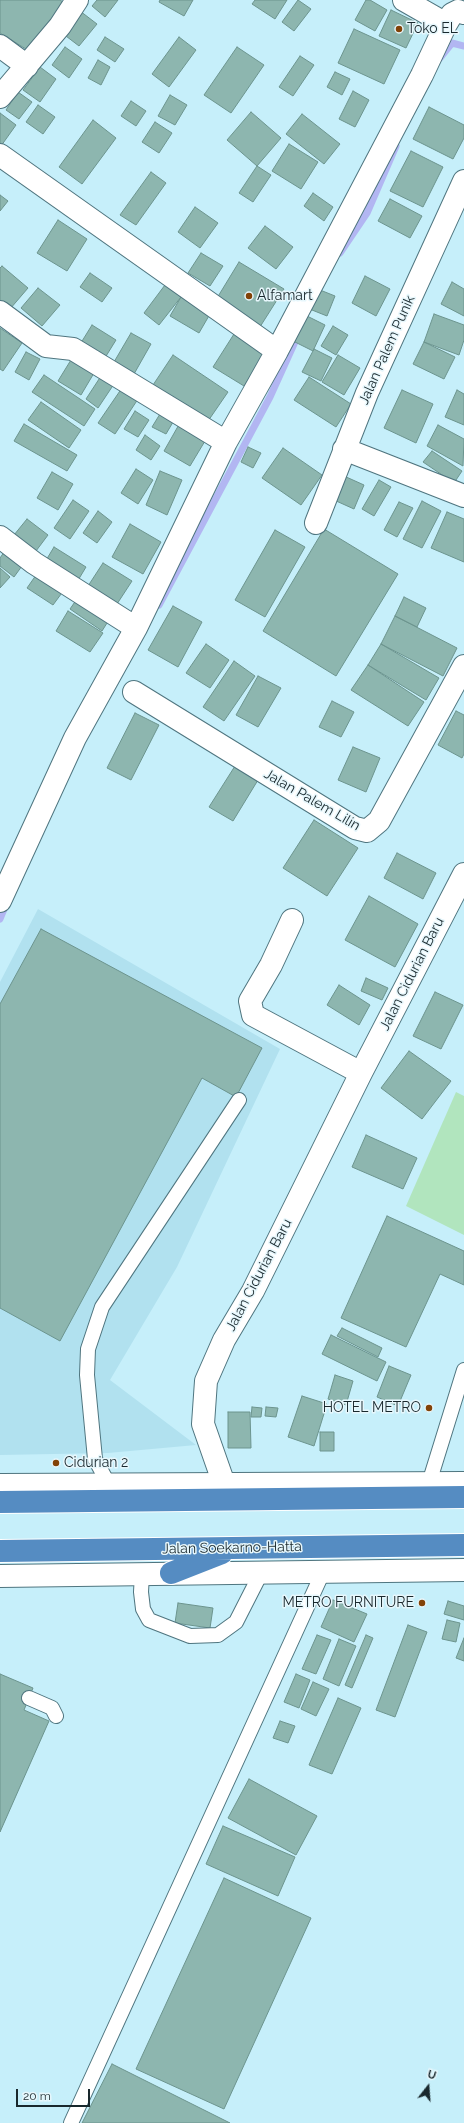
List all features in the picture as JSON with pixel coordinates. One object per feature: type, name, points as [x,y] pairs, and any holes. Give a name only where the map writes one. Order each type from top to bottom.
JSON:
[{"type":"highway","points":[[0,1502],[464,1497]]},
{"type":"highway","name":"Jalan Soekarno-Hatta","points":[[0,1551],[464,1545]]},
{"type":"highway","points":[[171,1573],[234,1548]]},
{"type":"street","points":[[0,98],[60,26],[77,0]]},
{"type":"street","points":[[404,0],[446,24]]},
{"type":"street","points":[[0,901],[75,738],[136,628],[226,442],[277,351],[422,75],[446,24],[452,14],[458,11],[464,13]]},
{"type":"street","points":[[0,46],[27,66]]},
{"type":"street","points":[[0,155],[277,351]]},
{"type":"street","name":"Jalan Palem Punik","points":[[316,523],[366,393],[464,181]]},
{"type":"street","points":[[0,312],[46,346],[73,349],[226,442]]},
{"type":"street","points":[[344,449],[464,496]]},
{"type":"street","points":[[0,537],[34,563],[136,628]]},
{"type":"street","name":"Jalan Palem Lilin","points":[[134,692],[354,828],[367,831],[379,822],[464,666]]},
{"type":"street","name":"Jalan Cidurian Baru","points":[[224,1484],[203,1424],[206,1381],[224,1340],[253,1291],[361,1073],[464,874]]},
{"type":"street","points":[[292,920],[271,965],[250,1001],[253,1015],[361,1073]]},
{"type":"street","points":[[0,1485],[464,1483]]},
{"type":"street","name":"Jalan Soekarno-Hatta","points":[[0,1576],[464,1570]]},
{"type":"lane","points":[[109,1485],[96,1459],[87,1375],[88,1349],[102,1307],[239,1100]]},
{"type":"lane","points":[[429,1483],[464,1370]]},
{"type":"lane","points":[[142,1574],[141,1592],[143,1609],[149,1620],[190,1636],[218,1635],[236,1622],[261,1572]]},
{"type":"lane","points":[[71,2123],[323,1572]]},
{"type":"lane","points":[[29,1698],[52,1708],[56,1716]]},
{"type":"shaded area","points":[[38,909],[280,1049],[177,1267],[110,1380],[196,1445],[108,1453],[0,1455],[0,982]]},
{"type":"green space","points":[[456,1092],[464,1096],[464,1235],[406,1206]]},
{"type":"building","points":[[0,0],[60,0],[65,3],[34,54],[0,33]]},
{"type":"building","points":[[97,0],[118,0],[105,17],[92,6]]},
{"type":"building","points":[[160,0],[193,0],[184,16],[159,2]]},
{"type":"building","points":[[255,0],[287,0],[275,19],[252,4]]},
{"type":"building","points":[[298,0],[311,9],[294,31],[282,22]]},
{"type":"building","points":[[366,0],[370,0],[387,10],[375,31],[355,20]]},
{"type":"building","name":"Toko EL","points":[[391,10],[418,23],[406,48],[379,36]]},
{"type":"building","points":[[80,11],[97,24],[79,46],[62,33]]},
{"type":"building","points":[[354,29],[400,50],[384,84],[338,63]]},
{"type":"building","points":[[105,37],[124,49],[115,62],[97,50]]},
{"type":"building","points":[[179,37],[196,50],[169,87],[152,74]]},
{"type":"building","points":[[65,47],[82,59],[69,78],[52,65]]},
{"type":"building","points":[[237,47],[264,65],[231,113],[204,95]]},
{"type":"building","points":[[300,56],[314,65],[293,96],[279,87]]},
{"type":"building","points":[[98,60],[110,67],[101,85],[88,78]]},
{"type":"building","points":[[40,67],[56,79],[40,102],[23,90]]},
{"type":"building","points":[[335,72],[350,79],[342,95],[327,87]]},
{"type":"building","points":[[353,91],[369,100],[355,127],[339,119]]},
{"type":"building","points":[[18,92],[32,102],[19,119],[6,110]]},
{"type":"building","points":[[170,95],[187,105],[175,125],[158,116]]},
{"type":"building","points":[[131,101],[146,111],[136,126],[121,116]]},
{"type":"building","points":[[38,105],[55,117],[43,134],[26,122]]},
{"type":"building","points":[[429,107],[464,125],[464,138],[453,159],[413,139]]},
{"type":"building","points":[[251,112],[281,138],[257,166],[227,140]]},
{"type":"building","points":[[0,113],[16,125],[1,146],[0,145]]},
{"type":"building","points":[[302,114],[340,144],[324,164],[286,134]]},
{"type":"building","points":[[93,120],[116,138],[82,184],[59,167]]},
{"type":"building","points":[[155,122],[172,133],[159,153],[142,142]]},
{"type":"building","points":[[289,144],[318,162],[301,189],[272,171]]},
{"type":"building","points":[[411,151],[443,167],[423,207],[390,191]]},
{"type":"building","points":[[257,166],[271,175],[253,202],[239,193]]},
{"type":"building","points":[[151,172],[166,183],[136,225],[120,215]]},
{"type":"building","points":[[313,193],[333,207],[324,221],[304,206]]},
{"type":"building","points":[[0,195],[8,201],[0,211]]},
{"type":"building","points":[[390,199],[422,216],[410,238],[378,221]]},
{"type":"building","points":[[195,207],[218,223],[200,248],[178,232]]},
{"type":"building","points":[[58,220],[87,239],[67,271],[37,253]]},
{"type":"building","points":[[265,226],[293,247],[276,269],[248,248]]},
{"type":"building","points":[[201,253],[223,266],[210,286],[188,273]]},
{"type":"building","name":"Alfamart","points":[[239,262],[284,289],[258,330],[214,303]]},
{"type":"building","points":[[2,266],[28,288],[10,309],[0,301],[0,268]]},
{"type":"building","points":[[90,273],[112,288],[102,302],[80,287]]},
{"type":"building","points":[[365,276],[390,289],[376,316],[352,303]]},
{"type":"building","points":[[452,282],[464,289],[464,316],[441,304]]},
{"type":"building","points":[[165,285],[181,297],[159,325],[144,313]]},
{"type":"building","points":[[38,288],[60,305],[42,326],[21,308]]},
{"type":"building","points":[[315,288],[335,296],[327,316],[307,308]]},
{"type":"building","points":[[181,297],[210,314],[199,333],[170,316]]},
{"type":"building","points":[[303,314],[325,325],[313,351],[291,340]]},
{"type":"building","points":[[434,314],[464,325],[464,340],[459,355],[424,342]]},
{"type":"building","points":[[92,325],[116,340],[103,361],[79,346]]},
{"type":"building","points":[[333,326],[348,335],[336,355],[321,346]]},
{"type":"building","points":[[0,328],[22,343],[3,371],[0,369]]},
{"type":"building","points":[[131,333],[151,344],[134,374],[114,362]]},
{"type":"building","points":[[234,334],[265,354],[244,386],[213,367]]},
{"type":"building","points":[[424,342],[455,357],[444,379],[413,364]]},
{"type":"building","points":[[314,349],[332,358],[321,381],[302,372]]},
{"type":"building","points":[[26,352],[40,359],[29,380],[15,372]]},
{"type":"building","points":[[74,355],[97,368],[81,395],[58,381]]},
{"type":"building","points":[[173,355],[228,392],[206,424],[151,388]]},
{"type":"building","points":[[338,355],[360,368],[344,395],[322,382]]},
{"type":"building","points":[[103,373],[116,381],[98,408],[86,399]]},
{"type":"building","points":[[44,375],[95,409],[84,426],[32,392]]},
{"type":"building","points":[[309,377],[351,404],[336,427],[294,400]]},
{"type":"building","points":[[124,385],[140,396],[115,434],[98,423]]},
{"type":"building","points":[[402,390],[433,404],[416,443],[384,428]]},
{"type":"building","points":[[457,390],[464,394],[464,425],[445,417]]},
{"type":"building","points":[[41,402],[81,430],[69,448],[28,420]]},
{"type":"building","points":[[163,409],[176,417],[166,434],[152,427]]},
{"type":"building","points":[[135,411],[149,420],[138,437],[124,429]]},
{"type":"building","points":[[181,421],[208,436],[190,466],[164,451]]},
{"type":"building","points":[[24,424],[77,455],[67,471],[14,441]]},
{"type":"building","points":[[438,425],[464,439],[463,466],[427,446]]},
{"type":"building","points":[[145,435],[160,446],[151,460],[136,450]]},
{"type":"building","points":[[248,447],[261,453],[253,468],[241,462]]},
{"type":"building","points":[[283,448],[322,475],[301,505],[262,478]]},
{"type":"building","points":[[432,451],[462,471],[454,483],[423,462]]},
{"type":"building","points":[[136,469],[153,480],[138,504],[121,493]]},
{"type":"building","points":[[160,471],[182,480],[167,515],[146,505]]},
{"type":"building","points":[[52,472],[73,484],[58,510],[37,498]]},
{"type":"building","points":[[344,476],[364,485],[354,509],[334,500]]},
{"type":"building","points":[[379,480],[391,487],[374,516],[362,509]]},
{"type":"building","points":[[73,500],[89,511],[70,539],[54,528]]},
{"type":"building","points":[[422,501],[441,511],[422,548],[403,539]]},
{"type":"building","points":[[399,502],[413,508],[397,537],[384,530]]},
{"type":"building","points":[[98,511],[112,522],[97,543],[83,533]]},
{"type":"building","points":[[447,512],[464,519],[464,562],[431,548]]},
{"type":"building","points":[[27,519],[48,535],[36,551],[14,535]]},
{"type":"building","points":[[130,524],[161,542],[143,574],[112,557]]},
{"type":"building","points":[[324,529],[398,574],[336,676],[263,631]]},
{"type":"building","points":[[275,530],[305,547],[265,617],[235,600]]},
{"type":"building","points":[[9,545],[27,559],[14,577],[0,566],[0,558]]},
{"type":"building","points":[[54,547],[86,567],[74,587],[42,567]]},
{"type":"building","points":[[103,563],[132,581],[117,604],[88,586]]},
{"type":"building","points":[[0,568],[10,577],[0,588]]},
{"type":"building","points":[[41,568],[67,586],[53,605],[27,588]]},
{"type":"building","points":[[81,593],[112,615],[102,631],[70,609]]},
{"type":"building","points":[[404,597],[426,608],[417,627],[395,616]]},
{"type":"building","points":[[173,606],[202,622],[178,667],[148,650]]},
{"type":"building","points":[[68,611],[103,633],[90,652],[56,631]]},
{"type":"building","points":[[395,616],[457,648],[443,676],[381,644]]},
{"type":"building","points":[[206,644],[229,660],[210,688],[186,673]]},
{"type":"building","points":[[381,644],[439,678],[426,700],[368,665]]},
{"type":"building","points":[[234,661],[255,676],[224,721],[203,707]]},
{"type":"building","points":[[368,665],[424,702],[408,726],[351,690]]},
{"type":"building","points":[[258,676],[281,688],[258,727],[236,715]]},
{"type":"building","points":[[332,701],[354,712],[341,737],[319,727]]},
{"type":"building","points":[[456,711],[464,715],[464,754],[462,758],[438,745]]},
{"type":"building","points":[[135,713],[159,725],[131,780],[107,768]]},
{"type":"building","points":[[353,747],[380,758],[366,792],[338,780]]},
{"type":"building","points":[[235,766],[258,780],[233,821],[209,807]]},
{"type":"building","points":[[314,820],[358,848],[327,896],[283,868]]},
{"type":"building","points":[[397,853],[436,873],[423,899],[384,878]]},
{"type":"building","points":[[369,896],[418,924],[395,967],[345,940]]},
{"type":"building","points":[[41,929],[262,1048],[236,1097],[202,1078],[60,1341],[0,1308],[0,1004]]},
{"type":"building","points":[[366,978],[388,988],[382,1000],[361,991]]},
{"type":"building","points":[[339,985],[370,1005],[359,1025],[327,1005]]},
{"type":"building","points":[[435,992],[463,1005],[441,1049],[413,1036]]},
{"type":"building","points":[[409,1051],[451,1081],[422,1119],[381,1088]]},
{"type":"building","points":[[366,1135],[417,1158],[403,1189],[352,1167]]},
{"type":"building","points":[[387,1216],[464,1251],[464,1285],[440,1274],[406,1347],[341,1318]]},
{"type":"building","points":[[342,1328],[382,1348],[378,1357],[337,1336]]},
{"type":"building","points":[[331,1335],[386,1362],[377,1381],[322,1354]]},
{"type":"building","points":[[389,1366],[411,1375],[398,1406],[377,1397]]},
{"type":"building","points":[[335,1375],[353,1381],[346,1405],[328,1399]]},
{"type":"building","points":[[302,1396],[327,1404],[314,1446],[288,1437]]},
{"type":"building","points":[[252,1407],[262,1408],[261,1417],[251,1417]]},
{"type":"building","points":[[266,1407],[278,1408],[276,1417],[265,1416]]},
{"type":"building","points":[[228,1412],[250,1412],[251,1448],[228,1448]]},
{"type":"building","points":[[320,1432],[334,1432],[334,1451],[320,1451]]},
{"type":"building","points":[[333,1600],[367,1614],[354,1642],[321,1627]]},
{"type":"building","points":[[448,1601],[464,1606],[464,1620],[444,1614]]},
{"type":"building","points":[[178,1603],[213,1608],[210,1628],[175,1623]]},
{"type":"building","points":[[447,1620],[460,1623],[456,1642],[442,1639]]},
{"type":"building","points":[[408,1625],[427,1632],[395,1717],[376,1710]]},
{"type":"building","points":[[317,1635],[331,1640],[316,1674],[302,1669]]},
{"type":"building","points":[[366,1635],[373,1638],[352,1688],[345,1685]]},
{"type":"building","points":[[464,1638],[464,1661],[456,1658]]},
{"type":"building","points":[[339,1639],[356,1646],[339,1686],[323,1679]]},
{"type":"building","points":[[0,1674],[33,1688],[24,1710],[49,1721],[0,1832]]},
{"type":"building","points":[[296,1674],[310,1680],[299,1708],[284,1702]]},
{"type":"building","points":[[313,1682],[329,1689],[316,1716],[301,1709]]},
{"type":"building","points":[[338,1698],[361,1708],[332,1774],[309,1765]]},
{"type":"building","points":[[280,1721],[295,1726],[288,1743],[273,1738]]},
{"type":"building","points":[[249,1779],[317,1816],[296,1855],[228,1818]]},
{"type":"building","points":[[223,1826],[295,1857],[278,1896],[206,1864]]},
{"type":"building","points":[[224,1878],[311,1918],[224,2109],[136,2069]]},
{"type":"building","points":[[112,2064],[230,2123],[82,2123]]},
{"type":"waterway","points":[[440,58],[452,43],[464,46]]},
{"type":"waterway","points":[[340,253],[367,213],[396,146]]},
{"type":"waterway","points":[[159,605],[270,397],[299,333]]},
{"type":"waterway","points":[[0,919],[7,902]]},
{"type":"place","name":"Toko EL","points":[[399,29]]},
{"type":"place","name":"Alfamart","points":[[249,296]]},
{"type":"place","name":"HOTEL METRO","points":[[429,1408]]},
{"type":"place","name":"Cidurian 2","points":[[56,1463]]},
{"type":"place","name":"METRO FURNITURE","points":[[422,1603]]}]
